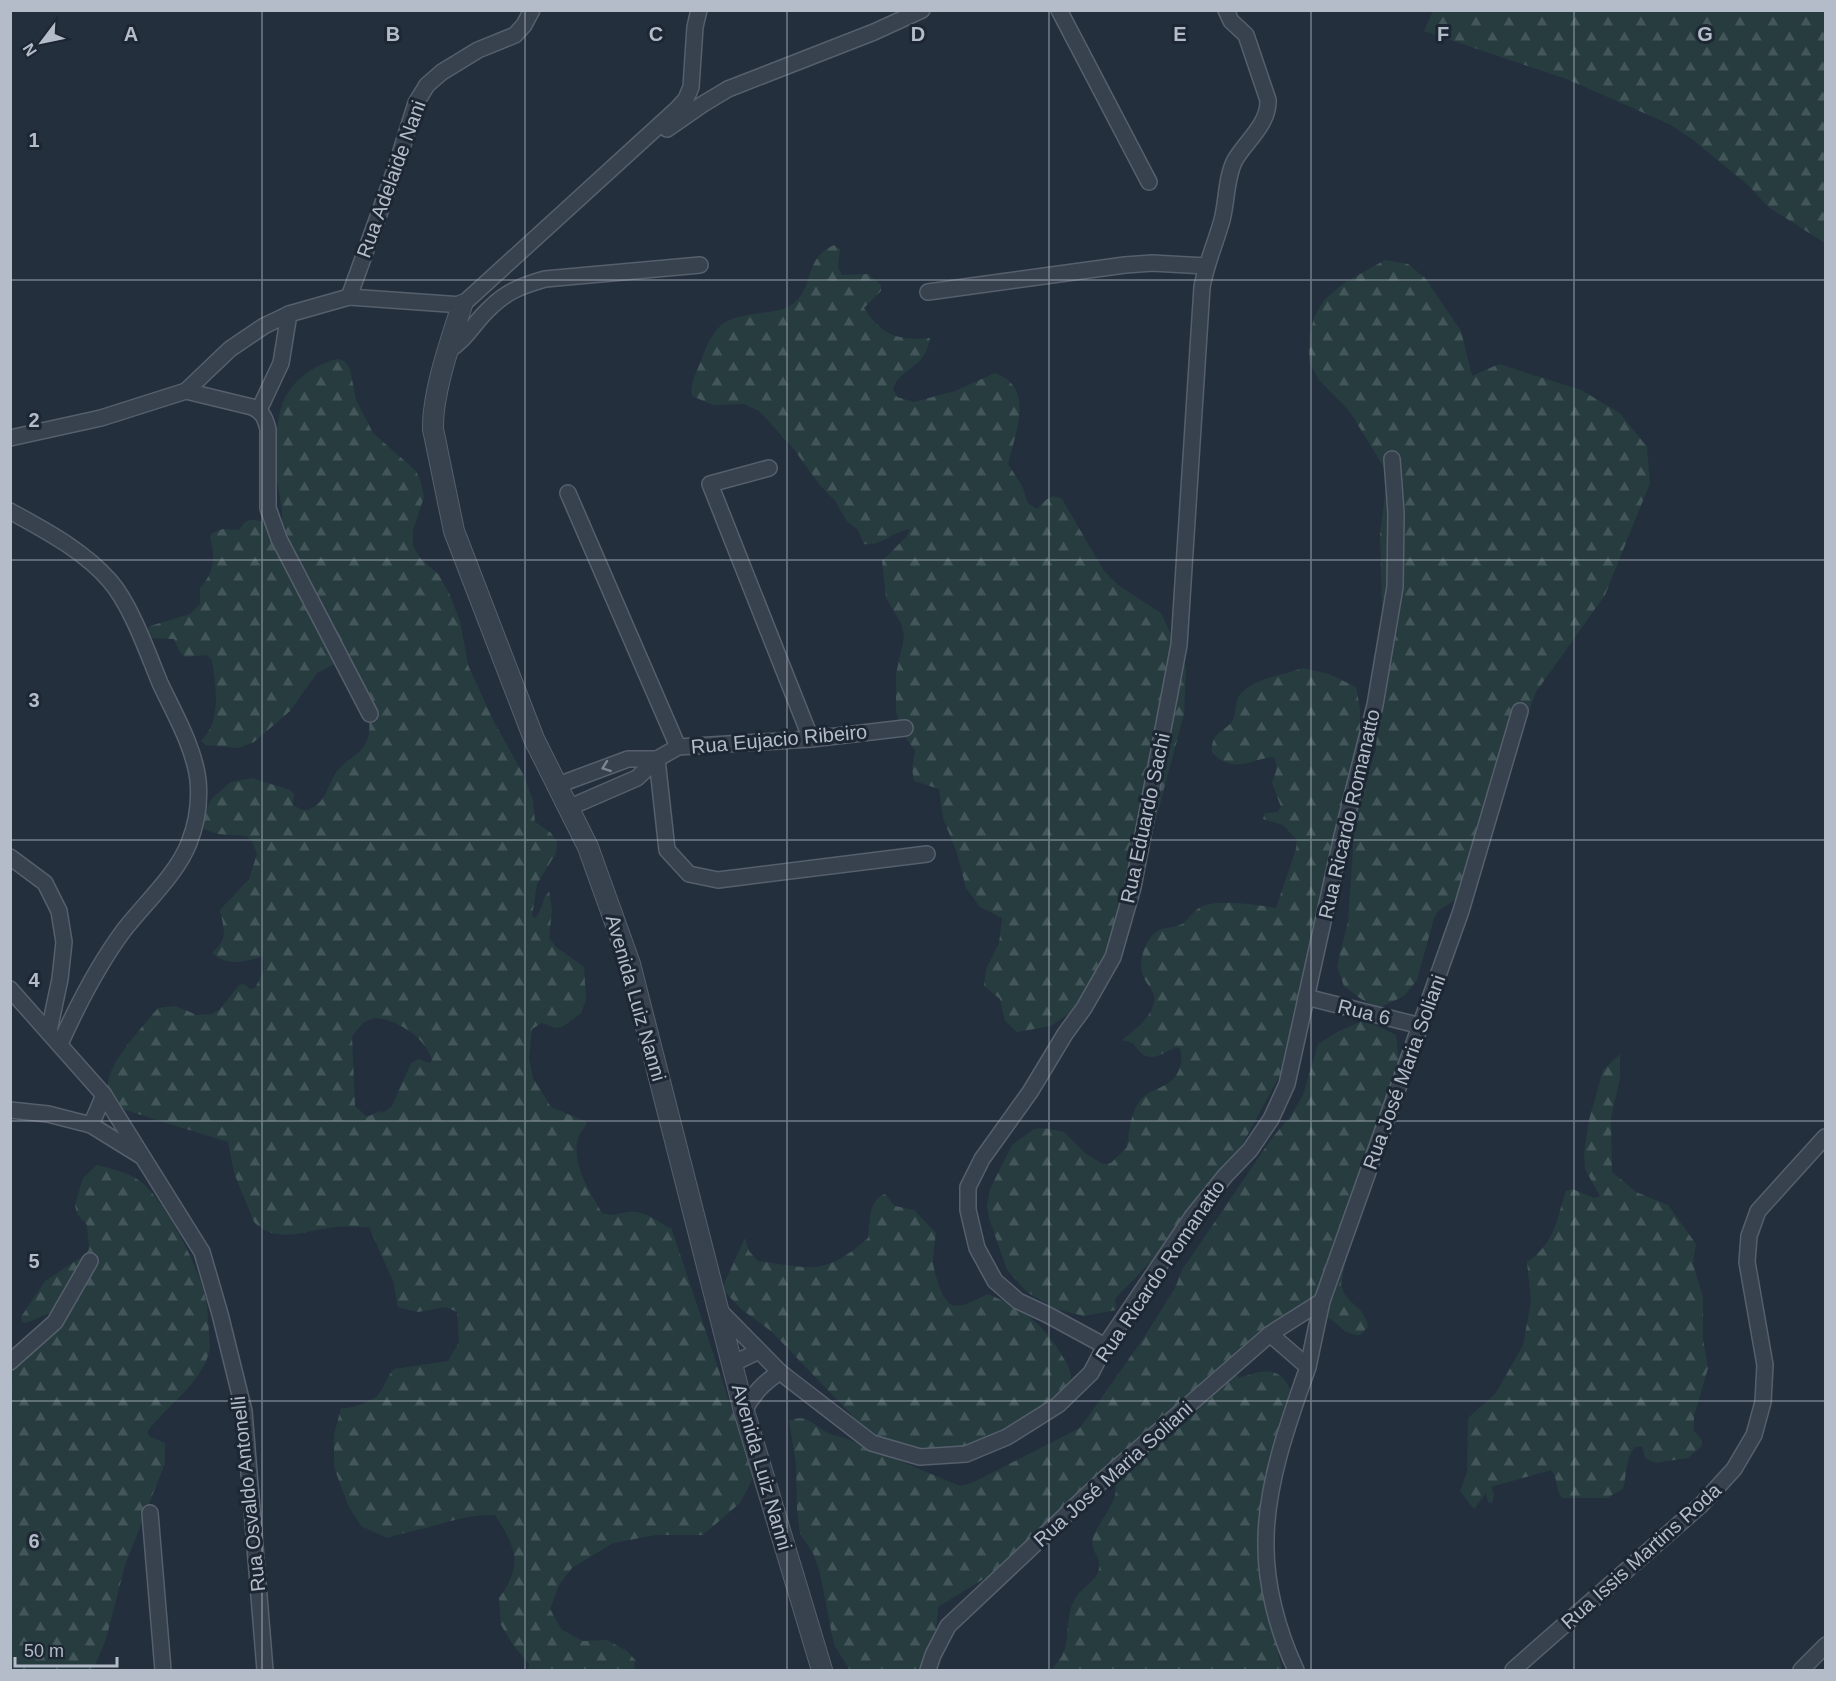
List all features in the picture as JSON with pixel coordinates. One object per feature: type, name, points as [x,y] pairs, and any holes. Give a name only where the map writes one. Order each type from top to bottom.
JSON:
[{"type":"street","name":"Rua Adelaide Nani","points":[[349,297],[396,167],[416,103],[427,85],[461,59],[515,35],[524,25],[532,10]]},
{"type":"street","points":[[10,438],[101,417],[186,391],[230,349],[264,326],[289,314],[349,297],[462,305],[686,99],[691,87],[695,27],[699,10]]},
{"type":"street","points":[[644,140],[657,136],[728,89],[874,32],[922,10]]},
{"type":"street","points":[[1059,10],[1149,182]]},
{"type":"street","name":"Rua Eduardo Sachi","points":[[1105,1346],[1048,1314],[1018,1301],[995,1281],[977,1248],[968,1210],[968,1187],[982,1159],[1030,1092],[1065,1034],[1084,1008],[1113,957],[1132,887],[1179,645],[1202,287],[1206,266],[1222,220],[1232,167],[1263,122],[1269,108],[1246,35],[1241,28],[1236,27],[1226,10]]},
{"type":"street","points":[[928,292],[1125,265],[1152,263],[1206,266]]},
{"type":"street","points":[[448,351],[464,340],[490,307],[523,285],[545,279],[700,266]]},
{"type":"street","name":"Avenida Luiz Nanni","points":[[462,305],[432,415],[454,531],[534,738],[588,847],[630,964],[744,1411],[822,1671]]},
{"type":"street","points":[[259,410],[281,363],[289,314]]},
{"type":"street","points":[[186,391],[259,410],[265,417],[268,429],[268,508],[279,539],[370,714]]},
{"type":"street","name":"Rua Ricardo Romanatto","points":[[717,1308],[780,1372],[872,1443],[920,1457],[966,1454],[1007,1437],[1058,1406],[1091,1373],[1105,1346],[1192,1217],[1225,1176],[1250,1150],[1271,1119],[1287,1084],[1342,836],[1375,705],[1395,587],[1396,513],[1392,459]]},
{"type":"street","points":[[769,468],[710,484],[811,739]]},
{"type":"street","points":[[568,493],[678,747]]},
{"type":"street","points":[[10,511],[72,546],[111,582],[136,626],[190,750],[198,778],[199,805],[189,843],[169,876],[123,932],[81,996],[60,1044]]},
{"type":"street","name":"Rua José Maria Soliani","points":[[1308,1367],[1322,1301],[1461,911],[1520,711]]},
{"type":"street","name":"Rua Eujacio Ribeiro","points":[[568,808],[637,778],[657,759],[678,747],[811,739],[905,728]]},
{"type":"street","name":"Rua Eujacio Ribeiro","points":[[558,785],[628,759],[657,759]]},
{"type":"street","points":[[657,759],[667,850],[689,874],[718,880],[927,854]]},
{"type":"street","points":[[10,857],[45,883],[59,911],[63,942],[60,979],[49,1031]]},
{"type":"street","name":"Rua Osvaldo Antonelli","points":[[10,989],[104,1095],[202,1252],[244,1412],[265,1671]]},
{"type":"street","name":"Rua 6","points":[[1306,997],[1421,1026]]},
{"type":"street","points":[[91,1125],[104,1095]]},
{"type":"street","points":[[10,1110],[48,1114],[91,1125],[144,1158]]},
{"type":"street","name":"Rua Issis Martins Roda","points":[[1513,1671],[1702,1504],[1734,1469],[1754,1435],[1763,1402],[1765,1365],[1747,1262],[1749,1236],[1758,1211],[1825,1137]]},
{"type":"street","points":[[10,1362],[55,1322],[90,1261]]},
{"type":"street","name":"Rua José Maria Soliani","points":[[928,1671],[933,1655],[948,1626],[1104,1479],[1270,1334],[1322,1301]]},
{"type":"street","points":[[1270,1334],[1308,1367],[1275,1476],[1266,1541],[1268,1576],[1276,1616],[1296,1671]]},
{"type":"street","points":[[732,1364],[759,1351]]},
{"type":"street","points":[[744,1411],[753,1395],[765,1382],[780,1372]]},
{"type":"street","points":[[150,1513],[163,1671]]},
{"type":"street","points":[[1801,1671],[1826,1645]]},
{"type":"green space","points":[[1433,11],[1825,11],[1825,243],[1768,207],[1750,187],[1671,125],[1569,80],[1424,31]]},
{"type":"green space","points":[[834,245],[840,249],[838,267],[842,275],[868,274],[881,285],[881,291],[864,308],[877,324],[899,337],[930,338],[924,356],[896,382],[893,389],[897,397],[914,402],[955,391],[995,373],[1008,380],[1015,389],[1020,412],[1008,464],[1022,486],[1028,503],[1037,509],[1051,497],[1062,499],[1104,571],[1118,585],[1161,613],[1186,667],[1184,714],[1150,841],[1150,852],[1090,999],[1051,1026],[1017,1032],[1005,1021],[1000,999],[984,986],[986,969],[999,943],[1002,918],[980,907],[966,888],[957,853],[943,818],[939,789],[914,781],[912,768],[915,751],[904,735],[896,712],[896,674],[904,638],[902,625],[886,598],[882,561],[907,536],[910,529],[876,543],[864,544],[858,530],[846,520],[836,502],[819,484],[793,448],[759,411],[744,404],[713,405],[692,396],[695,374],[706,347],[718,329],[732,319],[778,310],[791,305],[805,289],[813,265],[818,258]]},
{"type":"green space","points":[[1385,260],[1408,264],[1425,278],[1461,331],[1472,376],[1499,364],[1581,390],[1620,413],[1647,447],[1650,483],[1605,595],[1536,692],[1463,886],[1454,901],[1439,910],[1434,918],[1417,980],[1404,996],[1379,1008],[1361,999],[1344,986],[1337,966],[1348,922],[1356,803],[1376,750],[1377,696],[1383,639],[1380,534],[1388,474],[1350,412],[1319,380],[1309,362],[1309,340],[1314,317],[1325,299],[1344,283]]},
{"type":"green space","points":[[338,359],[344,361],[350,369],[356,400],[373,433],[415,470],[420,479],[424,497],[413,530],[413,546],[420,558],[439,575],[450,595],[460,621],[468,665],[493,720],[523,774],[533,800],[535,822],[551,833],[557,842],[556,853],[537,884],[532,916],[535,918],[538,915],[549,891],[552,910],[549,938],[556,947],[584,967],[586,1000],[581,1013],[562,1027],[555,1028],[542,1023],[532,1029],[529,1058],[533,1078],[551,1107],[587,1122],[578,1138],[577,1158],[583,1177],[602,1213],[613,1215],[640,1213],[671,1227],[733,1413],[760,1458],[740,1503],[703,1535],[656,1535],[613,1543],[572,1568],[559,1585],[550,1609],[562,1630],[583,1641],[607,1640],[627,1651],[636,1661],[635,1670],[528,1670],[529,1664],[513,1645],[501,1625],[499,1598],[512,1575],[514,1556],[508,1537],[495,1515],[462,1518],[387,1538],[361,1526],[348,1505],[334,1467],[334,1435],[341,1408],[355,1406],[375,1397],[394,1369],[448,1361],[459,1342],[457,1312],[446,1307],[418,1312],[398,1307],[393,1281],[369,1227],[336,1227],[283,1235],[263,1229],[254,1222],[234,1173],[228,1142],[122,1109],[109,1092],[108,1084],[114,1065],[158,1008],[176,1006],[197,1015],[212,1014],[220,1009],[239,985],[244,984],[250,989],[255,988],[264,971],[263,956],[230,962],[212,953],[221,943],[224,934],[220,910],[249,879],[257,854],[252,841],[246,836],[218,834],[204,829],[202,817],[212,798],[231,782],[252,778],[290,790],[294,794],[293,805],[308,810],[321,801],[336,773],[365,745],[369,733],[364,701],[350,671],[335,664],[317,673],[290,711],[254,742],[238,748],[206,745],[201,741],[212,724],[216,703],[212,660],[207,655],[185,657],[179,651],[174,639],[149,638],[145,633],[150,626],[190,614],[200,604],[200,588],[213,564],[210,538],[212,533],[223,529],[239,530],[248,521],[253,520],[270,523],[282,521],[273,458],[281,408],[289,390],[303,376]],"holes":[[[375,1018],[384,1019],[410,1031],[424,1044],[432,1060],[430,1063],[419,1059],[411,1063],[392,1106],[383,1113],[379,1111],[367,1117],[355,1106],[352,1036],[364,1022]]]},
{"type":"green space","points":[[1303,668],[1329,674],[1356,687],[1360,709],[1360,738],[1339,814],[1290,1037],[1287,1062],[1229,1169],[1158,1254],[1115,1299],[1116,1310],[1084,1316],[1056,1309],[1027,1292],[1007,1270],[989,1218],[987,1206],[990,1189],[1012,1145],[1034,1129],[1044,1128],[1064,1132],[1085,1153],[1103,1164],[1111,1163],[1127,1147],[1132,1118],[1139,1102],[1149,1093],[1167,1084],[1176,1075],[1181,1062],[1180,1049],[1176,1047],[1157,1056],[1147,1057],[1133,1043],[1122,1040],[1146,1019],[1154,1002],[1153,992],[1141,967],[1145,947],[1156,932],[1182,924],[1206,905],[1236,903],[1276,908],[1297,840],[1283,825],[1263,819],[1265,813],[1278,812],[1281,807],[1272,783],[1277,768],[1274,757],[1243,764],[1229,763],[1212,753],[1212,747],[1214,738],[1233,720],[1237,699],[1245,690],[1260,681]]},
{"type":"green space","points":[[1365,1020],[1396,1035],[1399,1063],[1361,1186],[1341,1284],[1347,1297],[1363,1313],[1368,1327],[1360,1335],[1354,1335],[1328,1318],[1318,1316],[1306,1319],[1279,1335],[1237,1374],[1239,1378],[1261,1372],[1275,1373],[1286,1381],[1290,1389],[1267,1488],[1267,1604],[1282,1670],[1051,1670],[1065,1649],[1072,1604],[1098,1573],[1099,1561],[1092,1542],[1095,1532],[1115,1497],[1115,1484],[1105,1486],[1016,1559],[938,1607],[934,1655],[936,1670],[850,1670],[834,1645],[820,1573],[813,1553],[800,1533],[796,1464],[789,1421],[804,1419],[828,1433],[960,1486],[974,1482],[1080,1428],[1143,1339],[1175,1288],[1182,1270],[1272,1138],[1291,1116],[1303,1095],[1318,1044],[1339,1031]]},
{"type":"green space","points":[[1620,1054],[1620,1078],[1611,1118],[1612,1172],[1636,1192],[1668,1205],[1696,1244],[1693,1264],[1703,1297],[1703,1339],[1708,1368],[1694,1416],[1694,1431],[1702,1440],[1702,1446],[1688,1458],[1655,1463],[1645,1458],[1642,1446],[1635,1447],[1628,1462],[1623,1489],[1607,1498],[1563,1498],[1558,1491],[1551,1470],[1491,1487],[1494,1495],[1492,1503],[1488,1502],[1486,1493],[1474,1509],[1460,1491],[1467,1472],[1468,1418],[1496,1393],[1523,1345],[1531,1301],[1527,1262],[1544,1247],[1549,1239],[1557,1222],[1566,1191],[1572,1189],[1595,1198],[1600,1196],[1585,1169],[1584,1152],[1589,1120],[1603,1070]]},
{"type":"green space","points":[[97,1165],[125,1173],[140,1181],[161,1204],[172,1221],[191,1258],[204,1292],[210,1350],[199,1374],[148,1431],[149,1436],[165,1443],[165,1463],[125,1565],[106,1639],[93,1670],[11,1670],[11,1354],[48,1322],[50,1313],[26,1323],[22,1322],[21,1317],[45,1281],[86,1254],[89,1249],[87,1225],[77,1214],[75,1205],[83,1178]]},
{"type":"green space","points":[[885,1194],[895,1206],[914,1210],[936,1233],[933,1262],[939,1286],[948,1303],[960,1306],[988,1294],[1029,1317],[1053,1341],[1060,1352],[1070,1370],[1071,1382],[1029,1423],[956,1453],[907,1450],[886,1443],[866,1430],[771,1331],[723,1293],[722,1288],[745,1238],[749,1251],[758,1261],[804,1267],[828,1264],[840,1259],[868,1238],[873,1206],[879,1197]]}]
